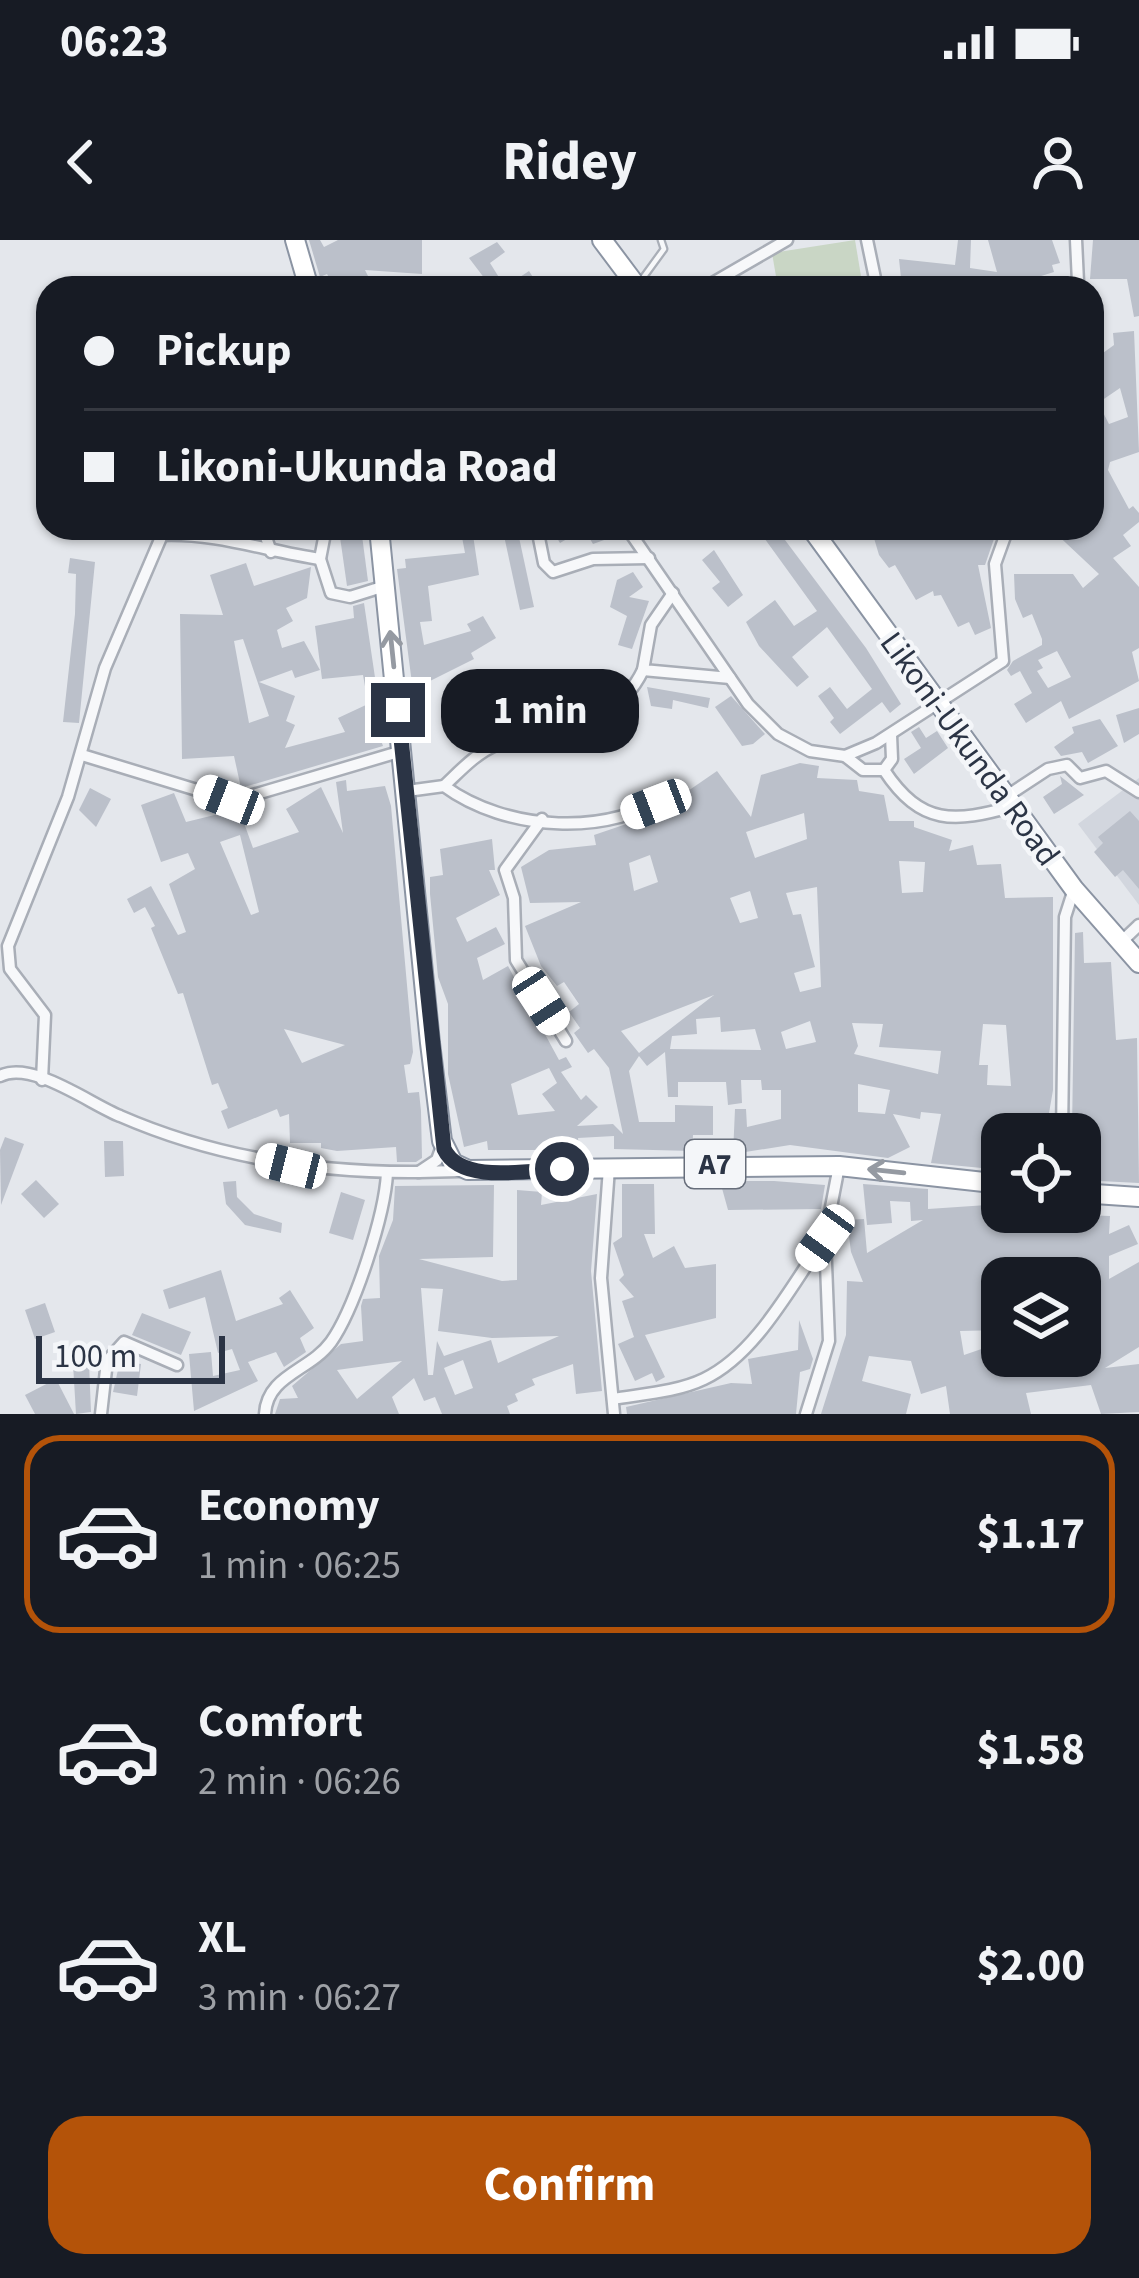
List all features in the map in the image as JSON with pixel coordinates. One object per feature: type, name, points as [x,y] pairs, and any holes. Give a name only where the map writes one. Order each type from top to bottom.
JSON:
[{"type":"highway","points":[[295,240],[306,276]]},
{"type":"highway","points":[[602,240],[629,276]]},
{"type":"highway","points":[[380,540],[442,1142],[453,1163],[468,1170]]},
{"type":"highway","name":"Likoni-Ukunda Road","points":[[820,540],[1074,889],[1139,962]]},
{"type":"highway","name":"A7","points":[[468,1170],[838,1166],[981,1182]]},
{"type":"highway","points":[[1101,1194],[1139,1197]]},
{"type":"street","points":[[725,276],[787,240]]},
{"type":"street","points":[[867,240],[874,276]]},
{"type":"street","points":[[1076,240],[1078,276]]},
{"type":"street","points":[[43,1080],[45,1015],[10,969],[8,946],[82,755],[105,668],[160,540]]},
{"type":"street","points":[[232,540],[320,559]]},
{"type":"street","points":[[267,540],[271,552]]},
{"type":"street","points":[[324,540],[320,559],[334,596],[385,586]]},
{"type":"street","points":[[540,540],[544,563],[553,572],[593,560],[649,558]]},
{"type":"street","points":[[636,540],[730,678],[778,734],[810,751],[845,756],[863,770],[884,770]]},
{"type":"street","points":[[845,756],[891,735],[1004,661],[995,564],[1004,540]]},
{"type":"street","points":[[407,790],[443,786],[492,746],[599,717],[635,687],[651,625],[673,593]]},
{"type":"street","points":[[643,670],[730,678]]},
{"type":"street","points":[[884,770],[892,759],[891,735]]},
{"type":"street","points":[[82,755],[151,780],[181,782],[238,801],[402,751]]},
{"type":"street","points":[[884,770],[905,800],[942,816],[977,817],[1011,801],[1048,769],[1067,765],[1080,778],[1106,771],[1139,792]]},
{"type":"street","points":[[443,786],[472,807],[598,824],[674,791]]},
{"type":"street","points":[[542,819],[505,870],[514,898],[513,946],[566,1041]]},
{"type":"street","points":[[1062,1113],[1065,917],[1074,889]]},
{"type":"street","points":[[1120,944],[1139,925]]},
{"type":"street","points":[[0,1076],[20,1073],[143,1126],[318,1170],[468,1170]]},
{"type":"street","points":[[419,1172],[437,1160],[442,1142]]},
{"type":"street","points":[[806,1414],[829,1341],[825,1238],[838,1166]]},
{"type":"street","points":[[609,1168],[601,1278],[614,1414]]},
{"type":"street","points":[[265,1414],[273,1386],[316,1358],[342,1324],[387,1173]]},
{"type":"street","points":[[613,1399],[680,1388],[714,1374],[757,1332],[825,1238]]},
{"type":"street","points":[[100,1414],[107,1361],[124,1342],[178,1365]]},
{"type":"lane","points":[[648,276],[664,249],[661,240]]},
{"type":"shaded area","points":[[1139,778],[1139,905],[1078,824]]},
{"type":"green space","points":[[855,240],[861,276],[776,276],[772,253]]},
{"type":"building","points":[[309,240],[320,240],[324,247],[338,240],[422,240],[422,274],[365,270],[368,276],[320,276]]},
{"type":"building","points":[[958,240],[971,240],[970,268],[997,272],[988,240],[1052,240],[1060,263],[1052,265],[1054,272],[1041,276],[901,276],[899,259],[955,265]]},
{"type":"building","points":[[1093,240],[1139,240],[1139,316],[1134,317],[1127,279],[1090,276]]},
{"type":"building","points":[[497,242],[505,252],[490,263],[498,276],[483,276],[469,258]]},
{"type":"building","points":[[1134,331],[1139,452],[1110,462],[1108,470],[1129,509],[1133,506],[1139,513],[1139,522],[1123,535],[1131,546],[1113,558],[1139,587],[1139,648],[1132,652],[1139,681],[1069,719],[1061,701],[1026,723],[1014,704],[1032,693],[1020,671],[1011,676],[1007,670],[1013,661],[1042,645],[1042,639],[1032,614],[1023,618],[1015,599],[1014,574],[1073,574],[1083,588],[1099,574],[1063,540],[1104,540],[1104,414],[1109,424],[1128,417],[1120,388],[1104,399],[1104,352],[1114,345],[1113,333]],"holes":[[[1057,651],[1071,677],[1048,688],[1037,671],[1043,668],[1038,660]]]},
{"type":"building","points":[[340,540],[363,540],[368,581],[347,586]]},
{"type":"building","points":[[463,540],[474,540],[479,575],[428,586],[432,621],[420,622],[424,645],[471,631],[467,624],[483,616],[496,638],[471,653],[474,659],[430,681],[431,688],[413,691],[397,569],[406,568],[405,559],[465,553]]},
{"type":"building","points":[[505,540],[520,540],[534,607],[520,610]]},
{"type":"building","points":[[766,540],[785,540],[866,648],[901,704],[890,713],[882,702],[840,734],[818,696],[830,687],[847,709],[872,689],[827,627],[792,657],[809,677],[797,687],[759,646],[746,622],[775,600],[794,626],[817,611]]},
{"type":"building","points":[[875,540],[994,540],[985,565],[978,565],[991,628],[975,635],[969,622],[958,627],[941,595],[934,596],[933,591],[916,600],[895,565],[889,568]]},
{"type":"building","points":[[714,550],[743,595],[728,607],[712,588],[720,582],[702,560]]},
{"type":"building","points":[[70,558],[95,562],[79,723],[63,722],[75,614],[76,574],[68,573]]},
{"type":"building","points":[[246,563],[254,586],[311,567],[307,598],[286,608],[293,621],[277,630],[282,648],[304,641],[320,670],[295,678],[292,670],[259,682],[295,696],[286,721],[295,725],[285,748],[345,732],[338,718],[368,704],[383,746],[241,788],[234,756],[182,759],[180,614],[223,615],[210,575]],"holes":[[[243,639],[269,716],[249,723],[234,641]]]},
{"type":"building","points":[[633,572],[643,587],[629,597],[649,601],[632,649],[618,645],[627,616],[610,607],[617,580]]},
{"type":"building","points":[[364,603],[377,691],[366,692],[363,675],[322,679],[315,626],[354,618],[353,606]]},
{"type":"building","points":[[647,687],[710,698],[708,708],[673,700],[672,709],[651,706]]},
{"type":"building","points":[[731,696],[765,734],[753,744],[742,746],[715,707]]},
{"type":"building","points":[[1139,708],[1139,734],[1124,743],[1116,715]]},
{"type":"building","points":[[1100,719],[1118,746],[1088,763],[1082,752],[1061,756],[1054,747],[1074,733],[1072,727]]},
{"type":"building","points":[[919,727],[926,738],[937,731],[948,748],[914,774],[904,759],[921,748],[911,732]]},
{"type":"building","points":[[800,763],[819,766],[817,778],[857,780],[859,791],[884,795],[889,821],[914,821],[914,827],[952,840],[949,851],[973,845],[977,865],[1001,864],[1005,898],[1053,897],[1049,1113],[981,1113],[981,1168],[931,1163],[941,1114],[921,1112],[920,1119],[893,1114],[910,1147],[888,1158],[790,1145],[733,1154],[735,1109],[746,1109],[747,1127],[781,1119],[781,1090],[762,1090],[761,1080],[741,1080],[742,1103],[728,1105],[726,1082],[678,1082],[678,1097],[668,1097],[665,1052],[647,1066],[639,1056],[629,1071],[639,1122],[675,1122],[675,1105],[713,1106],[713,1135],[693,1135],[692,1151],[614,1149],[614,1136],[578,1138],[579,1148],[558,1150],[488,1150],[487,1141],[464,1147],[448,1074],[448,1004],[438,977],[430,894],[430,877],[443,875],[440,849],[492,839],[495,870],[489,870],[500,895],[456,918],[467,942],[496,927],[505,944],[477,958],[483,980],[508,966],[559,1060],[566,1057],[572,1067],[561,1072],[581,1100],[586,1095],[598,1107],[577,1126],[613,1124],[623,1134],[609,1068],[594,1049],[588,1053],[574,1033],[580,1028],[569,1012],[579,1004],[564,982],[557,986],[541,966],[525,926],[581,902],[530,903],[521,867],[549,850],[596,845],[594,835],[653,815],[717,771],[751,817],[761,775]],"holes":[[[804,813],[807,839],[755,858],[746,832]],[[650,855],[658,882],[634,891],[629,863]],[[899,861],[925,862],[923,892],[902,893]],[[817,887],[821,987],[800,992],[794,973],[815,967],[801,914],[793,915],[786,893]],[[750,891],[758,918],[740,923],[730,898]],[[714,995],[639,1053],[621,1031]],[[720,1017],[721,1032],[755,1029],[761,1050],[670,1049],[672,1036],[697,1034],[696,1019]],[[810,1021],[816,1042],[786,1049],[781,1032]],[[852,1023],[883,1024],[879,1047],[941,1051],[938,1074],[854,1054],[858,1046]],[[983,1024],[1006,1025],[1011,1086],[987,1085],[988,1065],[979,1065]],[[549,1068],[557,1083],[542,1094],[555,1111],[518,1115],[511,1084]],[[858,1084],[890,1090],[885,1114],[858,1112]]]},
{"type":"building","points":[[1060,776],[1084,795],[1054,814],[1043,797],[1062,784]]},
{"type":"building","points":[[346,780],[347,791],[385,786],[391,806],[413,1052],[410,1064],[404,1065],[408,1093],[419,1092],[421,1111],[422,1158],[416,1162],[397,1162],[396,1147],[337,1151],[321,1148],[321,1143],[290,1143],[289,1114],[280,1117],[277,1109],[228,1129],[221,1111],[228,1108],[218,1083],[212,1085],[183,993],[178,994],[151,928],[155,926],[145,907],[134,913],[127,899],[151,886],[178,935],[186,932],[169,884],[195,869],[188,853],[161,862],[141,805],[174,793],[186,822],[239,809],[253,848],[299,832],[286,809],[321,787],[343,833],[336,782]],"holes":[[[240,835],[259,912],[251,915],[220,842]],[[284,1029],[345,1045],[302,1063]]]},
{"type":"building","points":[[90,788],[111,799],[96,827],[79,810]]},
{"type":"building","points":[[1130,811],[1139,821],[1139,889],[1123,870],[1115,877],[1094,852],[1103,843],[1098,837]]},
{"type":"building","points":[[1083,932],[1084,963],[1111,962],[1116,1040],[1137,1038],[1139,1183],[1101,1181],[1101,1113],[1072,1113],[1075,933]]},
{"type":"building","points":[[5,1137],[24,1144],[1,1205],[0,1150]]},
{"type":"building","points":[[104,1141],[123,1141],[124,1176],[105,1177]]},
{"type":"building","points":[[36,1180],[59,1204],[44,1218],[21,1194]]},
{"type":"building","points":[[236,1181],[237,1197],[254,1214],[282,1223],[281,1233],[245,1225],[226,1204],[223,1182]]},
{"type":"building","points":[[720,1181],[825,1185],[821,1209],[728,1210]]},
{"type":"building","points":[[622,1184],[654,1184],[655,1234],[644,1234],[653,1258],[674,1246],[685,1268],[716,1264],[716,1318],[645,1335],[665,1377],[656,1382],[652,1373],[635,1381],[618,1344],[634,1337],[622,1301],[634,1297],[619,1280],[624,1275],[613,1243],[622,1237]]},
{"type":"building","points":[[863,1184],[928,1189],[928,1209],[981,1205],[981,1233],[1101,1233],[1101,1216],[1110,1216],[1109,1234],[1129,1225],[1138,1244],[1109,1256],[1109,1279],[1139,1262],[1139,1347],[1105,1368],[1139,1364],[1139,1412],[1101,1414],[1091,1385],[1026,1393],[1031,1414],[950,1414],[946,1386],[921,1394],[911,1361],[869,1356],[862,1381],[911,1394],[906,1414],[821,1414],[846,1335],[847,1281],[863,1282],[851,1252],[847,1220],[864,1219],[867,1253],[923,1220],[911,1221],[910,1202],[890,1201],[892,1223],[867,1225]]},
{"type":"building","points":[[494,1185],[493,1257],[419,1259],[502,1281],[517,1280],[517,1190],[542,1192],[541,1205],[597,1194],[591,1271],[602,1391],[576,1394],[573,1364],[532,1379],[535,1385],[515,1394],[518,1401],[507,1406],[510,1414],[442,1414],[435,1397],[424,1401],[414,1378],[392,1397],[399,1414],[275,1414],[280,1399],[298,1398],[292,1386],[341,1344],[363,1341],[361,1306],[363,1299],[380,1298],[379,1256],[393,1220],[395,1186]],"holes":[[[421,1288],[443,1289],[438,1331],[492,1338],[559,1336],[498,1363],[491,1340],[444,1356],[437,1341],[433,1375],[428,1375]],[[463,1360],[473,1388],[455,1395],[444,1368]],[[402,1361],[357,1399],[337,1370]]]},
{"type":"building","points":[[341,1192],[365,1200],[353,1240],[329,1233]]},
{"type":"building","points":[[221,1270],[236,1321],[283,1304],[279,1298],[290,1290],[314,1328],[300,1338],[306,1352],[284,1367],[276,1352],[248,1362],[258,1381],[194,1411],[189,1354],[211,1352],[213,1376],[240,1370],[232,1349],[218,1353],[205,1297],[169,1309],[163,1290]]},
{"type":"building","points":[[45,1303],[55,1332],[35,1339],[25,1310]]},
{"type":"building","points":[[142,1313],[191,1332],[181,1355],[132,1335]]},
{"type":"building","points":[[799,1320],[813,1359],[810,1369],[800,1372],[796,1414],[627,1414],[626,1407],[731,1383],[752,1384],[748,1359],[798,1350]]},
{"type":"building","points":[[120,1361],[141,1364],[137,1396],[113,1392]]},
{"type":"building","points":[[89,1363],[91,1412],[76,1414],[73,1364]]},
{"type":"building","points":[[56,1379],[74,1414],[35,1414],[25,1395]]},
{"type":"route","points":[[398,710],[444,1149],[453,1163],[468,1170],[562,1169]]}]
